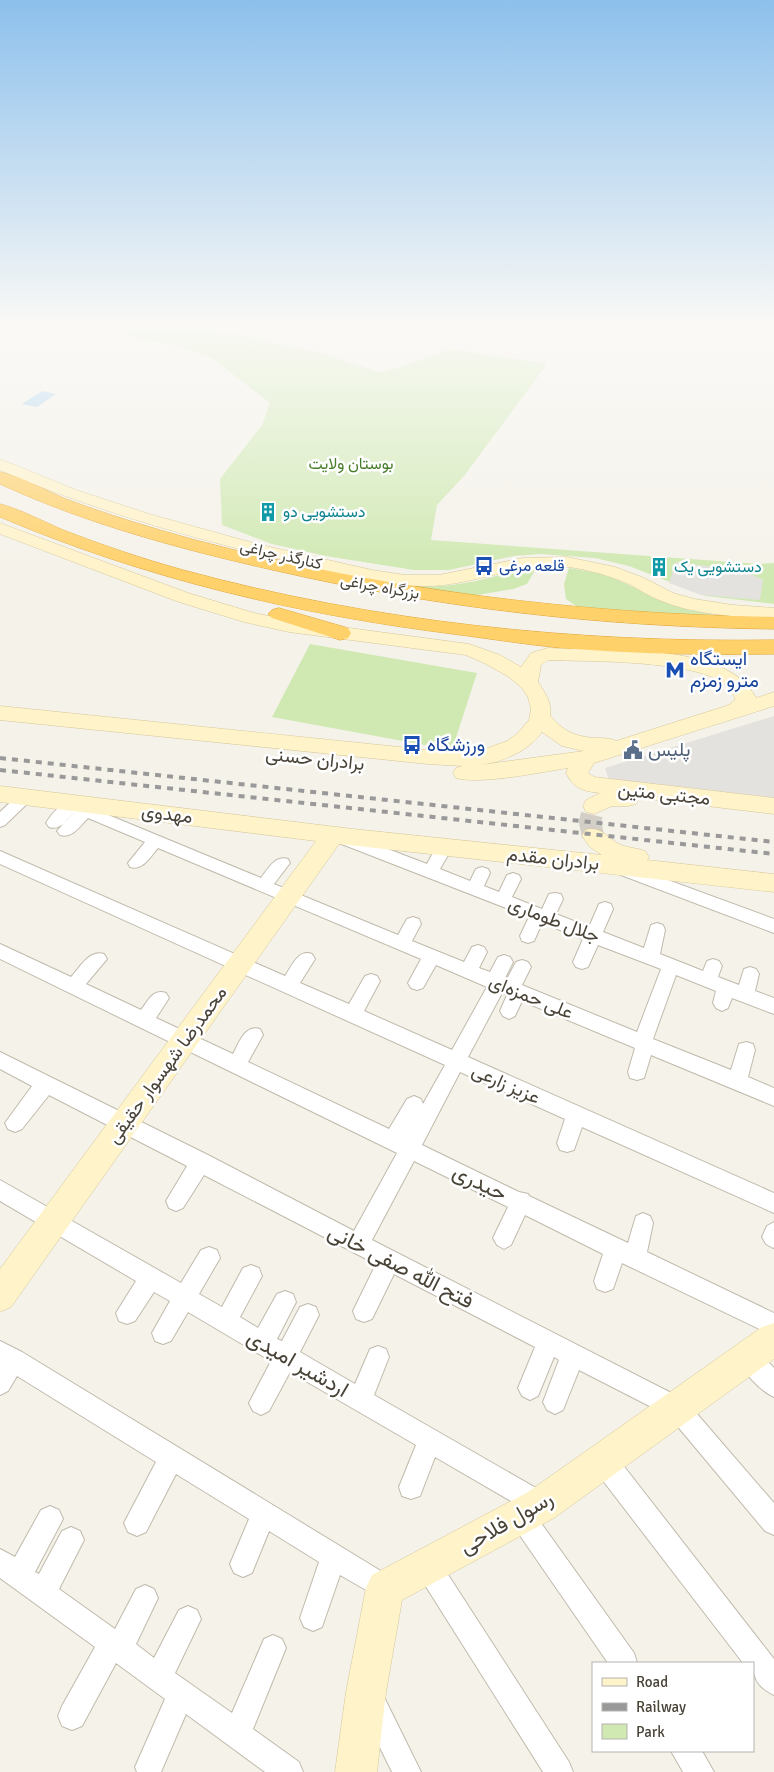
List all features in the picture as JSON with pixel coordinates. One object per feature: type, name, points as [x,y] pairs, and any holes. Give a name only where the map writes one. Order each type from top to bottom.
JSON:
[{"type":"highway","name":"بزرگراه چراغی","points":[[0,477],[57,502],[175,540],[320,576],[466,602],[585,616],[650,621],[774,623]]},
{"type":"highway","name":"بزرگراه چراغی","points":[[0,490],[48,512],[162,553],[258,577],[376,602],[583,625],[682,630],[774,629]]},
{"type":"highway","name":"بزرگراه چراغی","points":[[0,510],[31,525],[122,559],[224,587],[341,611],[430,625],[586,643],[700,649],[774,647]]},
{"type":"highway","points":[[122,559],[230,599],[340,633]]},
{"type":"main road","name":"کنارگذر چراغی","points":[[0,464],[122,512],[206,537],[381,578],[424,582],[447,580],[518,563],[556,561],[600,568],[639,583],[665,596],[699,607],[740,612],[774,613]]},
{"type":"main road","points":[[0,516],[31,525]]},
{"type":"main road","points":[[0,528],[215,608],[250,618],[289,626],[469,650],[495,661],[528,683],[540,703],[540,716],[549,729],[559,737],[575,743],[627,745]]},
{"type":"main road","points":[[175,540],[188,540],[341,575],[381,578]]},
{"type":"main road","points":[[528,683],[528,668],[534,660],[542,655],[664,659],[687,662],[726,676],[738,686],[746,698],[745,703],[736,710]]},
{"type":"main road","name":"برادران حسنی","points":[[0,726],[450,773],[487,772],[587,758],[774,699]]},
{"type":"main road","points":[[0,708],[56,714],[94,722]]},
{"type":"main road","name":"برادران حسنی","points":[[0,714],[94,722],[428,758],[458,759],[488,756],[508,749],[524,740],[535,728],[540,716]]},
{"type":"main road","name":"مجتبی متین","points":[[587,758],[577,772],[580,779],[588,784],[774,806]]},
{"type":"main road","name":"مهدوی","points":[[0,794],[74,806],[333,835]]},
{"type":"main road","points":[[594,806],[601,800],[610,797],[623,797],[774,815]]},
{"type":"main road","name":"برادران مقدم","points":[[333,835],[774,883]]},
{"type":"main road","name":"محمدرضا شهسوار حقیقی","points":[[0,1296],[333,835]]},
{"type":"main road","points":[[593,836],[609,849],[626,855],[774,872]]},
{"type":"main road","name":"رسول فلاحی","points":[[385,1588],[531,1510],[761,1348]]},
{"type":"main road","points":[[356,1772],[366,1692],[385,1588]]},
{"type":"street","points":[[0,821],[24,797]]},
{"type":"street","points":[[59,827],[74,806]]},
{"type":"street","name":"علی حمزه‌ای","points":[[74,806],[288,897],[774,1097]]},
{"type":"street","name":"جلال طوماری","points":[[333,835],[671,966],[710,973],[724,995],[745,995],[774,1006]]},
{"type":"street","points":[[136,863],[156,840]]},
{"type":"street","points":[[430,872],[440,855]]},
{"type":"street","name":"عزیز زارعی","points":[[0,857],[774,1203]]},
{"type":"street","points":[[264,886],[282,863]]},
{"type":"street","points":[[613,866],[774,926]]},
{"type":"street","points":[[474,890],[482,873]]},
{"type":"street","points":[[503,900],[513,879]]},
{"type":"street","points":[[528,936],[555,899]]},
{"type":"street","points":[[582,962],[604,909]]},
{"type":"street","points":[[402,944],[414,924]]},
{"type":"street","points":[[650,958],[657,930]]},
{"type":"street","name":"حیدری","points":[[0,951],[521,1201],[774,1325]]},
{"type":"street","points":[[468,970],[478,952]]},
{"type":"street","points":[[417,983],[432,956]]},
{"type":"street","points":[[74,986],[98,959]]},
{"type":"street","points":[[288,987],[306,959]]},
{"type":"street","points":[[504,962],[509,1011]]},
{"type":"street","points":[[637,1072],[644,1043],[671,966]]},
{"type":"street","points":[[402,1144],[505,986],[522,968]]},
{"type":"street","points":[[745,995],[750,974]]},
{"type":"street","points":[[352,1015],[371,981]]},
{"type":"street","points":[[144,1019],[160,998]]},
{"type":"street","points":[[237,1064],[254,1035]]},
{"type":"street","points":[[737,1082],[746,1050]]},
{"type":"street","name":"فتح الله صفی خانی","points":[[0,1060],[677,1408]]},
{"type":"street","points":[[14,1123],[46,1083]]},
{"type":"street","points":[[359,1244],[402,1144],[414,1105]]},
{"type":"street","points":[[567,1143],[576,1115]]},
{"type":"street","points":[[176,1201],[201,1162]]},
{"type":"street","name":"اردشیر امیدی","points":[[0,1190],[55,1220],[430,1440],[531,1510]]},
{"type":"street","points":[[504,1238],[521,1201]]},
{"type":"street","points":[[605,1281],[644,1223]]},
{"type":"street","points":[[163,1333],[209,1258]]},
{"type":"street","points":[[364,1311],[389,1260]]},
{"type":"street","points":[[226,1321],[251,1276]]},
{"type":"street","points":[[126,1314],[151,1277]]},
{"type":"street","points":[[263,1342],[285,1302]]},
{"type":"street","points":[[261,1403],[308,1315]]},
{"type":"street","points":[[530,1388],[549,1342]]},
{"type":"street","points":[[761,1348],[774,1385]]},
{"type":"street","points":[[555,1402],[573,1354]]},
{"type":"street","points":[[0,1383],[7,1356],[385,1588]]},
{"type":"street","points":[[360,1399],[378,1357]]},
{"type":"street","points":[[677,1408],[774,1522]]},
{"type":"street","points":[[411,1487],[430,1440]]},
{"type":"street","points":[[136,1523],[172,1458]]},
{"type":"street","points":[[603,1460],[774,1681]]},
{"type":"street","points":[[531,1510],[623,1662]]},
{"type":"street","points":[[243,1564],[264,1514]]},
{"type":"street","points":[[50,1518],[10,1569],[289,1772]]},
{"type":"street","points":[[43,1593],[71,1540]]},
{"type":"street","points":[[313,1618],[334,1556]]},
{"type":"street","points":[[427,1565],[558,1772]]},
{"type":"street","points":[[72,1716],[145,1598]]},
{"type":"street","points":[[159,1677],[188,1619]]},
{"type":"street","points":[[237,1734],[273,1648]]},
{"type":"street","points":[[366,1692],[408,1772]]},
{"type":"street","points":[[149,1766],[181,1694]]},
{"type":"street","points":[[686,1752],[700,1772]]},
{"type":"green space","name":"بوستان ولایت","points":[[269,407],[515,407],[464,476],[437,505],[431,540],[759,564],[774,563],[774,604],[706,596],[629,566],[595,558],[540,554],[514,556],[449,570],[414,570],[326,556],[272,544],[222,525],[220,479],[262,425]]},
{"type":"green space","points":[[537,567],[527,584],[513,589],[471,596],[400,585],[455,585]]},
{"type":"green space","points":[[569,568],[604,574],[689,610],[723,617],[647,616],[576,606],[566,599],[564,584]]},
{"type":"green space","points":[[310,644],[477,673],[452,750],[272,717]]},
{"type":"shaded area","points":[[676,562],[745,571],[763,580],[760,600],[701,595],[669,583]]},
{"type":"shaded area","points":[[774,716],[774,800],[610,783],[605,768]]},
{"type":"tunnel","points":[[593,836],[590,822],[594,806]]},
{"type":"railway","points":[[0,758],[774,842]]},
{"type":"railway","points":[[0,770],[774,854]]},
{"type":"place","name":"دستشویی دو","points":[[268,512]]},
{"type":"place","name":"قلعه مرغی","points":[[484,566]]},
{"type":"place","name":"دستشویی یک","points":[[659,567]]},
{"type":"place","name":"ایستگاه مترو زمزم","points":[[675,670]]},
{"type":"place","name":"ورزشگاه","points":[[412,745]]},
{"type":"place","name":"پلیس","points":[[633,750]]}]
